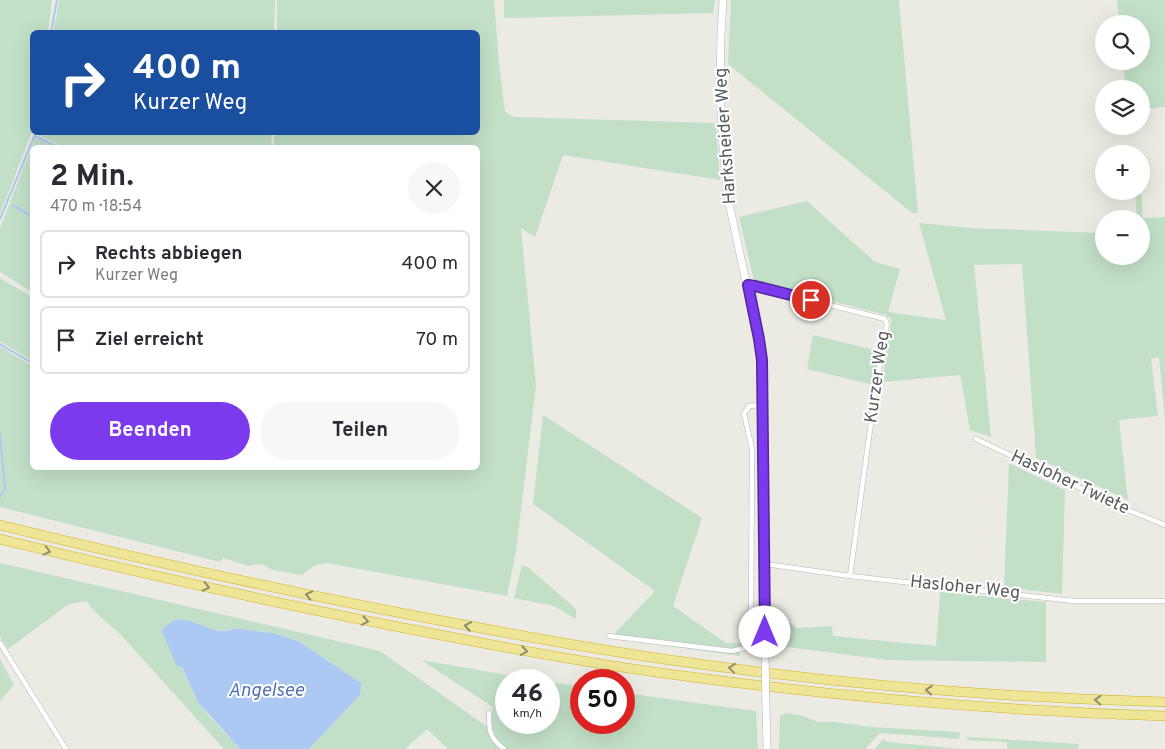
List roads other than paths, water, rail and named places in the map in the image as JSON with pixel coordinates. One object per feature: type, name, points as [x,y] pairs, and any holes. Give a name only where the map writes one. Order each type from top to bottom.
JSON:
[{"type":"highway","points":[[0,525],[95,548],[342,602],[608,651],[712,666],[977,694],[1165,702]]},
{"type":"highway","points":[[0,539],[222,591],[340,616],[523,651],[690,677],[946,705],[1090,714],[1165,716]]},
{"type":"highway","points":[[1146,702],[1159,696],[1165,696]]},
{"type":"main road","name":"Harksheider Weg","points":[[723,0],[721,62],[724,153],[729,202],[761,351],[767,749]]},
{"type":"street","name":"Kurzer Weg","points":[[748,285],[885,319],[887,324],[876,386],[850,576]]},
{"type":"street","points":[[609,636],[732,651],[745,648],[749,642],[751,634],[752,448],[744,414],[748,406],[763,405]]},
{"type":"street","name":"Hasloher Twiete","points":[[976,440],[1165,526]]},
{"type":"street","name":"Hasloher Weg","points":[[765,564],[850,576],[1074,601],[1165,601]]},
{"type":"street","points":[[0,643],[66,749]]},
{"type":"street","points":[[489,712],[489,728],[493,740],[504,749]]},
{"type":"water","name":"Angelsee","points":[[175,620],[190,621],[220,631],[235,628],[277,634],[300,642],[361,683],[360,695],[309,749],[240,749],[197,701],[182,667],[177,666],[162,632],[163,628]]},
{"type":"waterway","points":[[51,30],[57,0]]},
{"type":"waterway","points":[[31,145],[35,135]]},
{"type":"waterway","points":[[35,136],[54,145]]},
{"type":"waterway","points":[[0,219],[30,146]]},
{"type":"waterway","points":[[12,205],[30,215]]},
{"type":"waterway","points":[[0,344],[30,362]]},
{"type":"waterway","points":[[0,434],[5,489],[0,497]]}]
